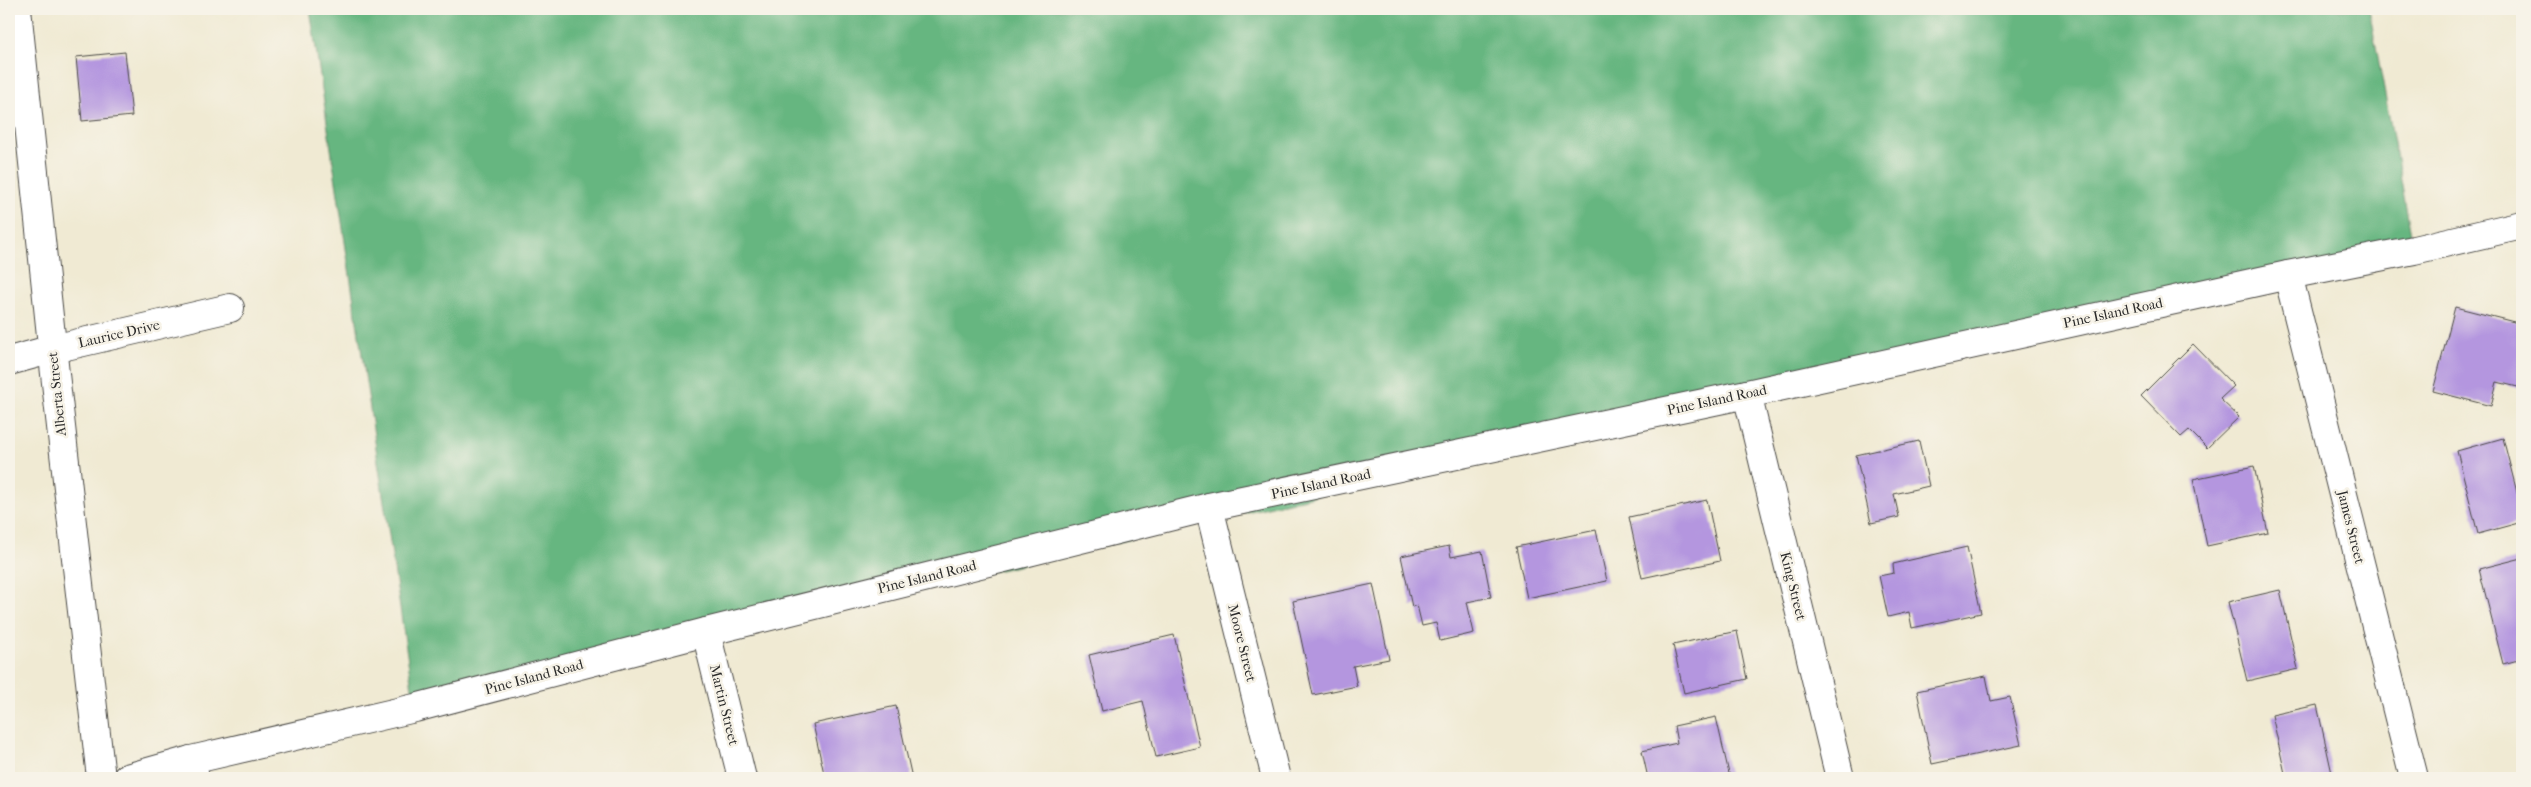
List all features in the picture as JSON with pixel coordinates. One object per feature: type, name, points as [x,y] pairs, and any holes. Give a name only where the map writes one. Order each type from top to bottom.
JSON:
[{"type":"street","name":"Alberta Street","points":[[16,9],[52,349],[101,778]]},
{"type":"street","name":"Pine Island Road","points":[[127,778],[193,769],[415,708],[706,632],[1209,508],[1747,394],[2522,225]]},
{"type":"street","name":"James Street","points":[[2288,275],[2414,778]]},
{"type":"street","name":"Laurice Drive","points":[[9,361],[52,349],[230,308]]},
{"type":"street","name":"King Street","points":[[1747,394],[1840,778]]},
{"type":"street","name":"Moore Street","points":[[1209,508],[1276,778]]},
{"type":"street","name":"Martin Street","points":[[706,632],[742,778]]},
{"type":"green space","points":[[310,9],[2369,9],[2414,250],[1747,394],[415,708]]},
{"type":"building","points":[[125,52],[132,116],[82,121],[76,57]]},
{"type":"building","points":[[2455,307],[2522,324],[2522,388],[2497,382],[2491,406],[2433,391]]},
{"type":"building","points":[[2193,344],[2234,386],[2220,399],[2239,417],[2207,448],[2189,430],[2181,437],[2141,396]]},
{"type":"building","points":[[2503,438],[2522,512],[2522,522],[2478,534],[2457,451]]},
{"type":"building","points":[[1919,441],[1929,486],[1894,494],[1899,517],[1871,523],[1856,455]]},
{"type":"building","points":[[2254,466],[2268,533],[2207,546],[2193,479]]},
{"type":"building","points":[[1707,500],[1720,561],[1642,578],[1629,517]]},
{"type":"building","points":[[1596,530],[1607,581],[1527,598],[1516,547]]},
{"type":"building","points":[[1449,546],[1451,557],[1482,551],[1491,597],[1467,602],[1474,633],[1440,641],[1436,623],[1422,626],[1417,605],[1412,607],[1401,556]]},
{"type":"building","points":[[1967,547],[1981,613],[1912,628],[1909,612],[1888,617],[1879,576],[1894,573],[1893,564]]},
{"type":"building","points":[[2522,558],[2522,659],[2503,664],[2479,569]]},
{"type":"building","points":[[1373,584],[1389,659],[1353,666],[1357,686],[1313,695],[1293,601]]},
{"type":"building","points":[[2280,590],[2298,669],[2247,681],[2228,602]]},
{"type":"building","points":[[1737,631],[1747,679],[1684,693],[1673,645]]},
{"type":"building","points":[[1174,635],[1200,747],[1156,757],[1143,701],[1102,711],[1089,655]]},
{"type":"building","points":[[1986,676],[1991,701],[2010,697],[2021,745],[1932,764],[1917,691]]},
{"type":"building","points":[[2317,705],[2333,778],[2286,778],[2272,715]]},
{"type":"building","points":[[896,706],[912,778],[864,778],[864,776],[825,778],[813,724]]},
{"type":"building","points":[[1716,717],[1730,778],[1648,778],[1642,751],[1677,743],[1674,726]]}]
